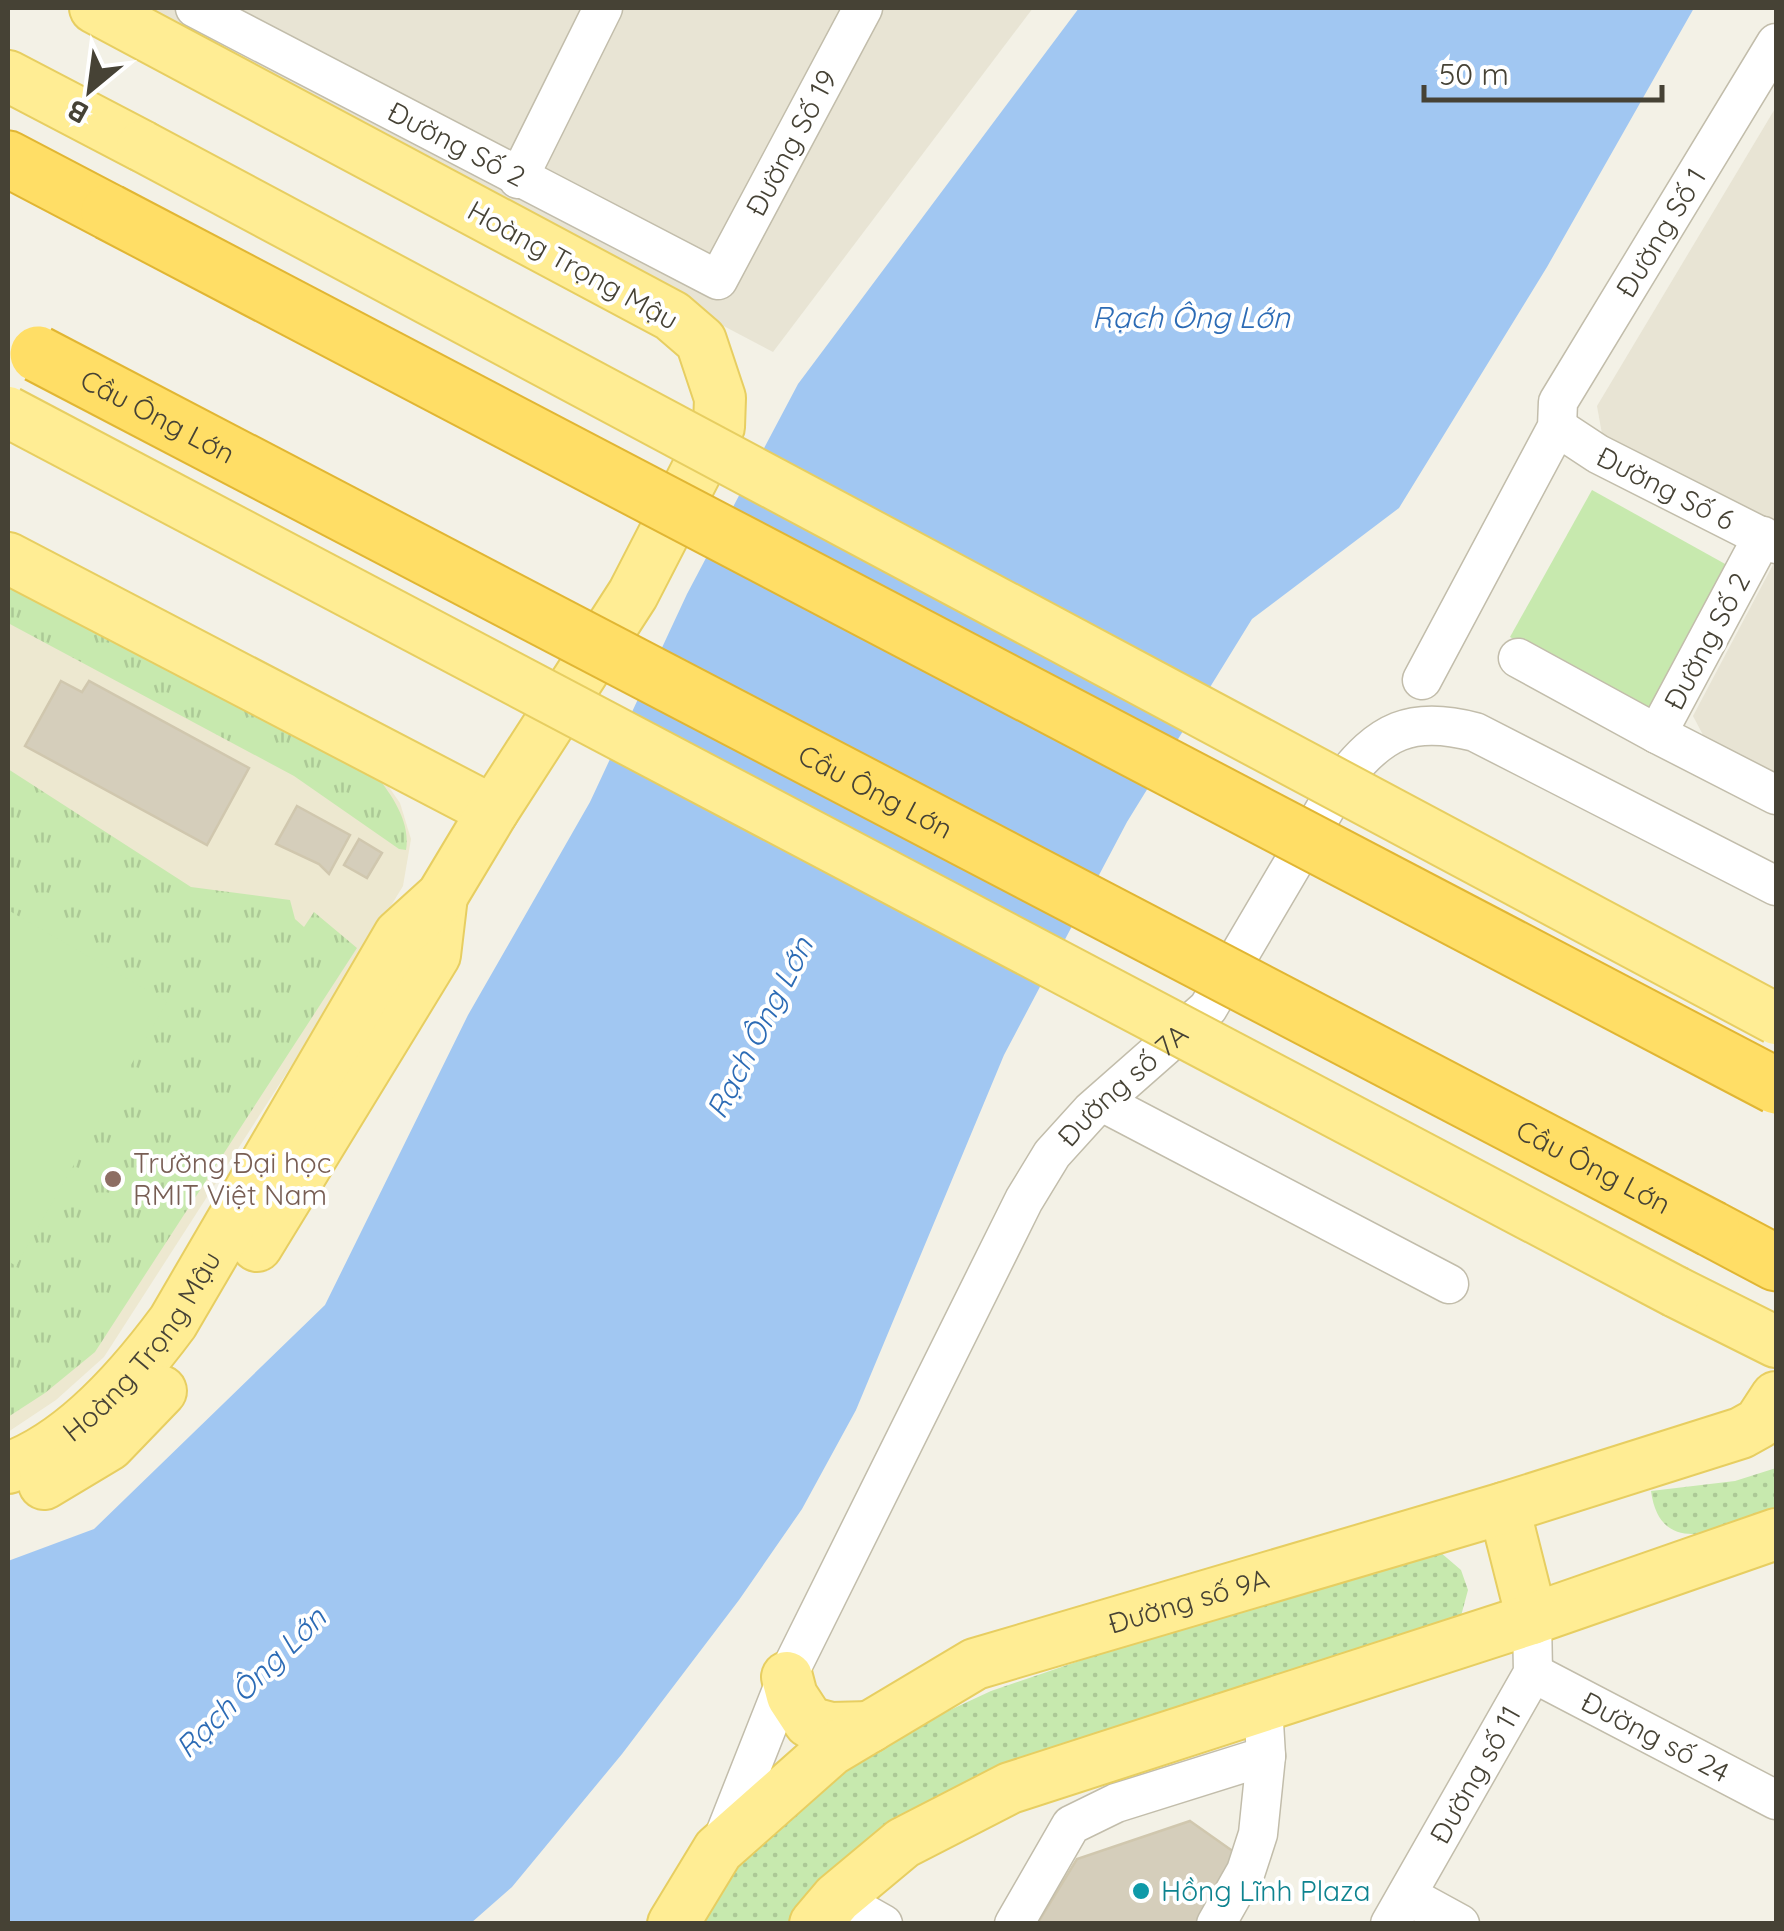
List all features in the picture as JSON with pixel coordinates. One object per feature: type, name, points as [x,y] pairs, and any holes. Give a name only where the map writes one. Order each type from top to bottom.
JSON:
[{"type":"highway","points":[[8,159],[1776,1086]]},
{"type":"highway","name":"Cầu Ông Lớn","points":[[23,347],[1776,1263]]},
{"type":"main road","name":"Hoàng Trọng Mậu","points":[[8,1468],[56,1441],[140,1367],[192,1292],[399,935],[442,896],[633,594],[718,427],[720,398],[701,341],[672,316],[94,8]]},
{"type":"main road","points":[[8,76],[1776,1019]]},
{"type":"main road","points":[[8,412],[1776,1342]]},
{"type":"main road","points":[[8,558],[493,811]]},
{"type":"main road","name":"Hoàng Trọng Mậu","points":[[8,1502],[21,1498],[109,1444],[171,1381],[225,1300],[434,955],[442,896]]},
{"type":"main road","name":"Đường số 9A","points":[[673,1924],[718,1850],[831,1750],[975,1664],[1504,1508],[1741,1433],[1759,1423],[1776,1397]]},
{"type":"main road","points":[[1504,1508],[1532,1619]]},
{"type":"main road","points":[[826,1911],[903,1844],[1010,1788],[1108,1780],[1263,1706],[1532,1619],[1776,1534]]},
{"type":"main road","points":[[786,1677],[792,1696],[809,1722],[831,1728],[870,1727]]},
{"type":"street","name":"Đường Số 2","points":[[195,8],[718,280]]},
{"type":"street","points":[[518,178],[603,8]]},
{"type":"street","name":"Đường Số 19","points":[[718,280],[863,8]]},
{"type":"street","name":"Đường Số 1","points":[[1422,680],[1557,426],[1558,402],[1776,43]]},
{"type":"street","name":"Đường Số 6","points":[[1557,426],[1598,454],[1770,540]]},
{"type":"street","name":"Đường Số 2","points":[[1770,540],[1657,734],[1776,795]]},
{"type":"street","points":[[1518,658],[1657,734]]},
{"type":"street","name":"Đường số 7A","points":[[718,1850],[786,1677],[1024,1200],[1052,1154],[1102,1102],[1208,1008],[1341,782],[1362,755],[1386,736],[1414,726],[1444,724],[1500,743],[1776,886]]},
{"type":"street","points":[[1102,1102],[1448,1284]]},
{"type":"street","name":"Đường số 11","points":[[1398,1909],[1532,1672],[1532,1619]]},
{"type":"street","name":"Đường số 24","points":[[1532,1672],[1776,1800]]},
{"type":"street","points":[[1216,1924],[1246,1870],[1258,1834],[1266,1756],[1263,1706]]},
{"type":"street","points":[[1014,1924],[1072,1824],[1108,1780],[1266,1756]]},
{"type":"street","points":[[1398,1909],[1460,1924]]},
{"type":"street","points":[[826,1911],[883,1924]]},
{"type":"shaded area","points":[[119,8],[1033,8],[773,352]]},
{"type":"shaded area","points":[[1776,107],[1776,529],[1602,434],[1597,406]]},
{"type":"shaded area","points":[[1776,559],[1776,787],[1712,752],[1693,716]]},
{"type":"shaded area","name":"Trường Đại học RMIT Việt Nam","points":[[8,575],[375,767],[400,803],[411,839],[403,886],[104,1357],[56,1400],[8,1432]]},
{"type":"green space","points":[[1592,490],[1736,570],[1655,717],[1510,637]]},
{"type":"green space","points":[[8,578],[373,771],[402,818],[406,850],[399,849],[294,776],[8,623]]},
{"type":"green space","points":[[8,769],[191,887],[290,900],[295,919],[304,927],[314,912],[357,948],[95,1352],[8,1417]]},
{"type":"green space","points":[[8,910],[167,1002],[16,1266],[8,1261]]},
{"type":"green space","points":[[1776,1468],[1776,1511],[1700,1534],[1668,1527],[1657,1513],[1651,1491],[1735,1481]]},
{"type":"green space","points":[[1414,1547],[1440,1552],[1461,1570],[1468,1590],[1461,1616],[1003,1776],[798,1923],[696,1924],[734,1864],[790,1809],[858,1761],[922,1723],[991,1691]]},
{"type":"water","name":"Rạch Ông Lớn","points":[[1079,8],[1694,8],[1547,267],[1399,508],[1252,619],[1127,822],[1004,1055],[856,1410],[802,1509],[739,1600],[622,1754],[512,1887],[471,1923],[8,1924],[8,1561],[94,1529],[325,1305],[468,1015],[590,802],[687,594],[798,384]]},
{"type":"building","points":[[61,681],[82,692],[89,681],[249,768],[207,845],[25,746]]},
{"type":"building","points":[[297,806],[350,835],[329,874],[319,864],[276,844]]},
{"type":"building","points":[[359,839],[382,853],[367,878],[344,865]]},
{"type":"building","name":"Hồng Lĩnh Plaza","points":[[1190,1821],[1244,1859],[1206,1924],[1037,1924],[1077,1859]]},
{"type":"place","name":"Trường Đại học RMIT Việt Nam","points":[[113,1179]]},
{"type":"place","name":"Hồng Lĩnh Plaza","points":[[1141,1891]]}]
